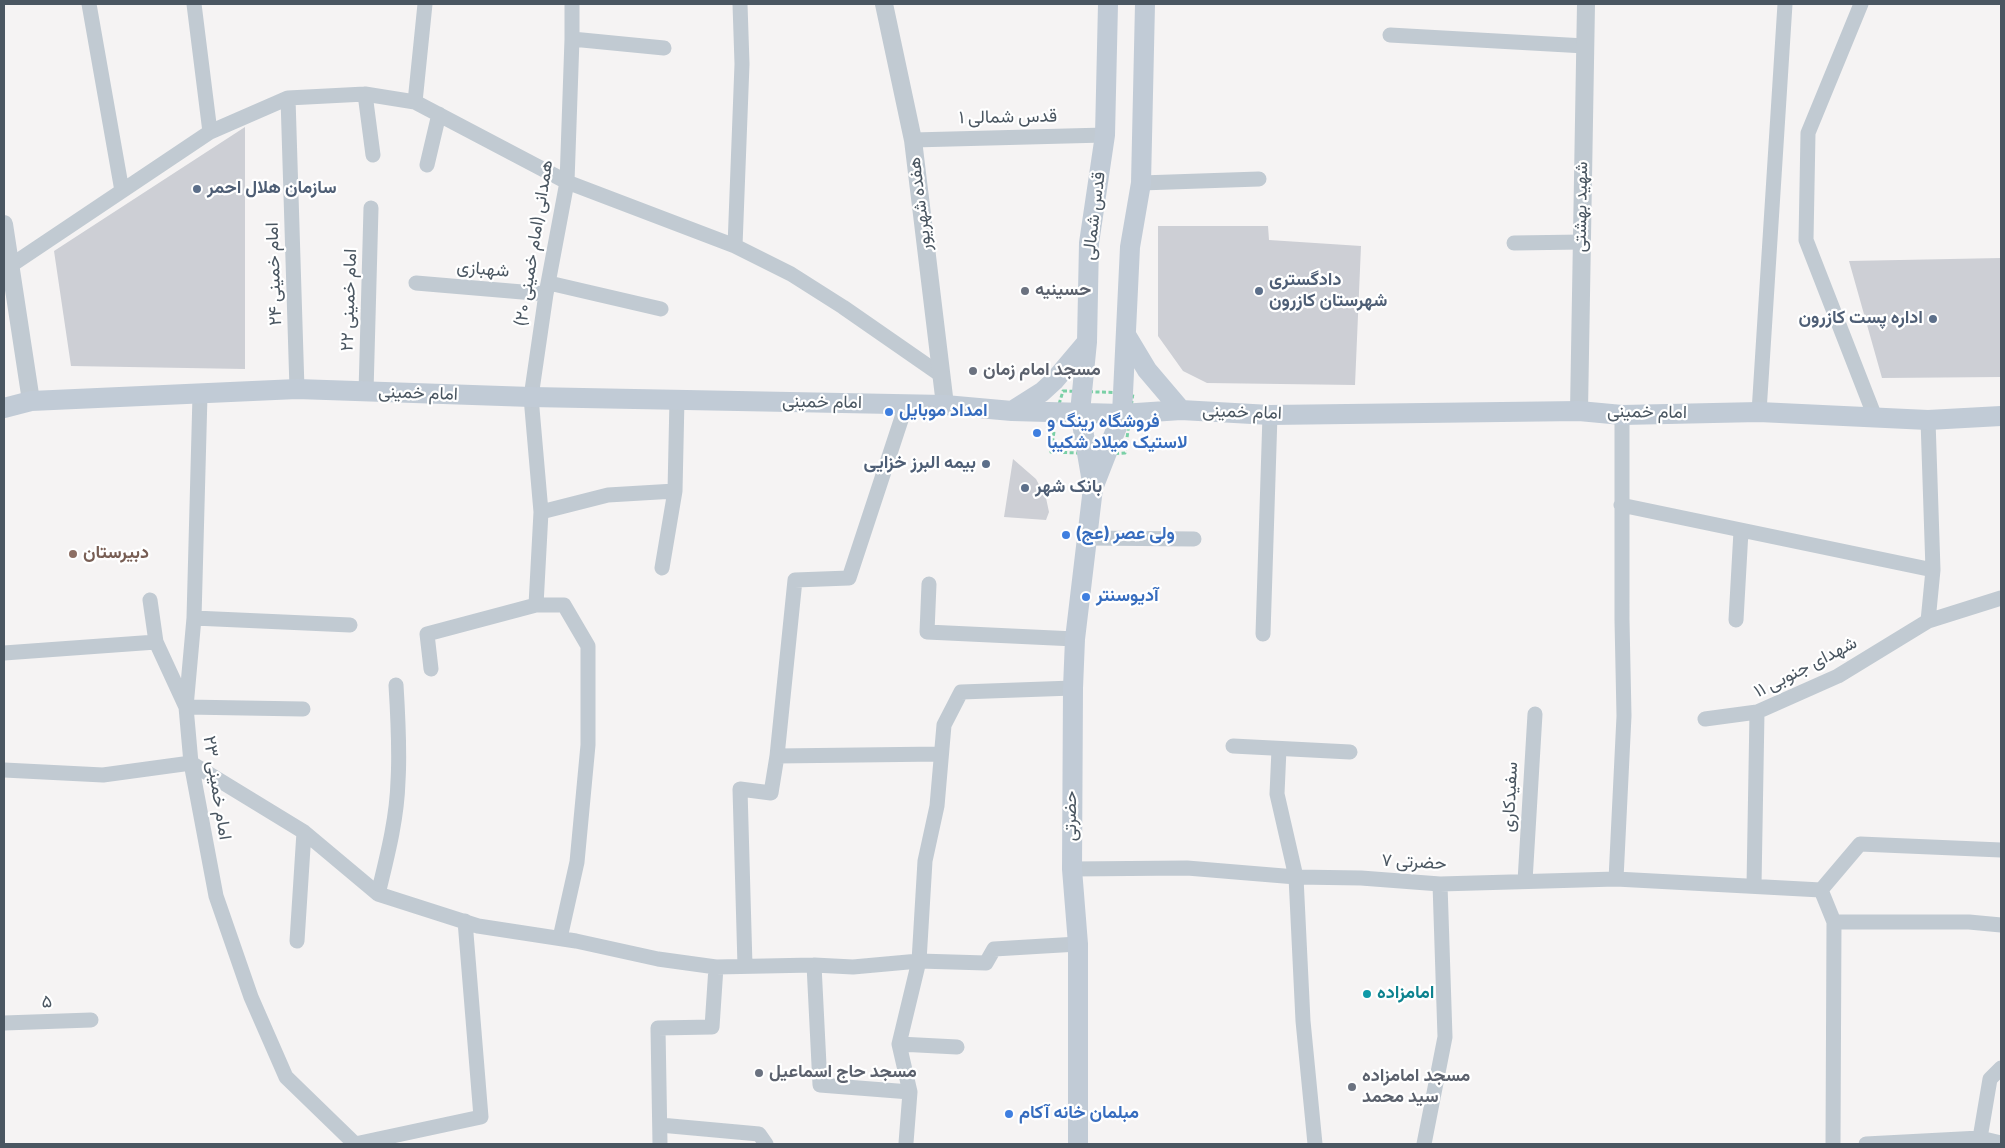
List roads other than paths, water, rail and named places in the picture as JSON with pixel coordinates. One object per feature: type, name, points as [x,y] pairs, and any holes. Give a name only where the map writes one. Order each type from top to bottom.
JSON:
[{"type":"main road","name":"قدس شمالی","points":[[1092,488],[1080,412],[1087,342],[1089,243],[1105,135],[1108,4]]},
{"type":"main road","points":[[1092,488],[1122,414],[1130,247],[1141,183],[1146,4]]},
{"type":"main road","points":[[1126,335],[1147,370],[1181,410]]},
{"type":"main road","points":[[1012,411],[1042,392],[1054,381],[1087,342]]},
{"type":"main road","name":"امام خمینی","points":[[4,408],[31,401],[200,395],[297,389],[531,397],[945,405],[1012,411],[1122,414],[1181,410],[1270,415],[1579,410],[1622,415],[1759,412],[1928,420],[2001,416]]},
{"type":"main road","points":[[4,399],[31,401]]},
{"type":"main road","name":"حضرتی","points":[[1078,1144],[1078,944],[1072,869],[1072,688],[1075,639],[1092,488]]},
{"type":"street","points":[[89,4],[122,190]]},
{"type":"street","points":[[194,4],[210,132]]},
{"type":"street","points":[[415,102],[424,4]]},
{"type":"street","name":"همدانی (امام خمینی ۲۰)","points":[[536,605],[541,512],[531,397],[567,182],[572,4]]},
{"type":"street","points":[[735,246],[742,64],[740,4]]},
{"type":"street","name":"هفده شهریور","points":[[884,4],[913,140],[945,405]]},
{"type":"street","name":"شهید بهشتی","points":[[1579,410],[1586,4]]},
{"type":"street","points":[[1759,412],[1786,4]]},
{"type":"street","points":[[1861,4],[1808,133],[1806,240],[1874,417]]},
{"type":"street","points":[[1390,35],[1585,46]]},
{"type":"street","points":[[572,39],[664,48]]},
{"type":"street","points":[[10,266],[210,132],[288,98],[365,94],[415,102],[567,182],[735,246],[791,274],[942,375]]},
{"type":"street","points":[[365,94],[373,155]]},
{"type":"street","name":"امام خمینی ۲۴","points":[[288,98],[297,389]]},
{"type":"street","points":[[427,166],[439,114]]},
{"type":"street","name":"قدس شمالی ۱","points":[[913,140],[1105,135]]},
{"type":"street","points":[[1141,183],[1260,179]]},
{"type":"street","name":"امام خمینی ۲۲","points":[[366,392],[371,208]]},
{"type":"street","points":[[4,224],[31,401]]},
{"type":"street","points":[[1514,243],[1582,242]]},
{"type":"street","name":"شهبازی","points":[[416,283],[548,289],[661,309]]},
{"type":"street","name":"امام خمینی ۲۳","points":[[200,395],[194,618],[186,707],[191,763],[216,896],[252,997],[286,1077],[355,1144]]},
{"type":"street","points":[[662,568],[675,491],[677,399]]},
{"type":"street","points":[[745,966],[740,789],[771,793],[777,756],[795,580],[849,578],[906,404]]},
{"type":"street","points":[[1263,634],[1270,415]]},
{"type":"street","points":[[1616,879],[1624,716],[1622,415]]},
{"type":"street","points":[[1928,420],[1933,570],[1928,621]]},
{"type":"street","points":[[541,512],[608,495],[675,491]]},
{"type":"street","points":[[1622,506],[1933,570]]},
{"type":"street","points":[[1736,620],[1741,531]]},
{"type":"street","points":[[1086,538],[1194,539]]},
{"type":"street","points":[[929,584],[927,632],[1075,639]]},
{"type":"street","name":"۱۱ شهدای جنوبی","points":[[1754,886],[1757,712],[1838,676],[1928,621],[2001,598]]},
{"type":"street","points":[[150,600],[156,642],[186,707],[303,709]]},
{"type":"street","points":[[431,669],[427,634],[536,605],[564,605],[588,646],[588,744],[576,862],[560,938]]},
{"type":"street","points":[[194,618],[350,625]]},
{"type":"street","points":[[4,653],[156,642]]},
{"type":"street","points":[[378,894],[389,848],[398,782],[396,685]]},
{"type":"street","points":[[906,1143],[910,1092],[900,1044],[919,962],[925,861],[937,806],[944,725],[961,692],[1072,688]]},
{"type":"street","points":[[1705,719],[1757,712]]},
{"type":"street","name":"سفیدکاری","points":[[1525,882],[1535,714]]},
{"type":"street","points":[[1233,746],[1350,752]]},
{"type":"street","points":[[1279,749],[1277,794],[1296,877],[1303,1022],[1314,1144]]},
{"type":"street","points":[[777,756],[941,754]]},
{"type":"street","points":[[4,770],[102,775],[191,763],[304,832],[378,894],[478,926],[560,938],[658,959],[716,967],[814,965],[853,967],[919,962],[986,963],[994,949],[1078,944]]},
{"type":"street","points":[[297,941],[304,832]]},
{"type":"street","points":[[1833,1144],[1834,922],[1821,890],[1860,844],[2001,850]]},
{"type":"street","name":"حضرتی ۷","points":[[1072,869],[1187,868],[1296,877],[1362,878],[1440,884],[1616,879],[1821,890]]},
{"type":"street","points":[[1424,1144],[1445,1037],[1440,884]]},
{"type":"street","points":[[355,1144],[481,1117],[465,922]]},
{"type":"street","points":[[1834,922],[1969,922],[2001,925]]},
{"type":"street","points":[[814,965],[820,1085],[910,1092]]},
{"type":"street","points":[[660,1144],[658,1028],[712,1027],[716,967]]},
{"type":"street","name":"۵","points":[[4,1023],[91,1020]]},
{"type":"street","points":[[900,1044],[956,1047]]},
{"type":"street","points":[[1980,1141],[1990,1079],[2001,1068]]},
{"type":"street","points":[[660,1125],[759,1134],[766,1144]]},
{"type":"street","points":[[1866,1144],[2001,1142]]},
{"type":"place","name":"سازمان هلال احمر","points":[[197,189]]},
{"type":"place","name":"حسینیه","points":[[1025,291]]},
{"type":"place","name":"دادگستری شهرستان کازرون","points":[[1259,291]]},
{"type":"place","name":"اداره پست کازرون","points":[[1933,319]]},
{"type":"place","name":"مسجد امام زمان","points":[[973,371]]},
{"type":"place","name":"امداد موبایل","points":[[889,412]]},
{"type":"place","name":"فروشگاه رینگ و لاستیک میلاد شکیبا","points":[[1037,433]]},
{"type":"place","name":"بیمه البرز خزایی","points":[[986,464]]},
{"type":"place","name":"بانک شهر","points":[[1025,488]]},
{"type":"place","name":"ولی عصر (عج)","points":[[1066,535]]},
{"type":"place","name":"دبیرستان","points":[[73,554]]},
{"type":"place","name":"آدیوسنتر","points":[[1086,597]]},
{"type":"place","name":"امامزاده","points":[[1367,994]]},
{"type":"place","name":"مسجد حاج اسماعیل","points":[[759,1073]]},
{"type":"place","name":"مسجد امامزاده سید محمد","points":[[1352,1087]]},
{"type":"place","name":"مبلمان خانه آکام","points":[[1009,1114]]}]
